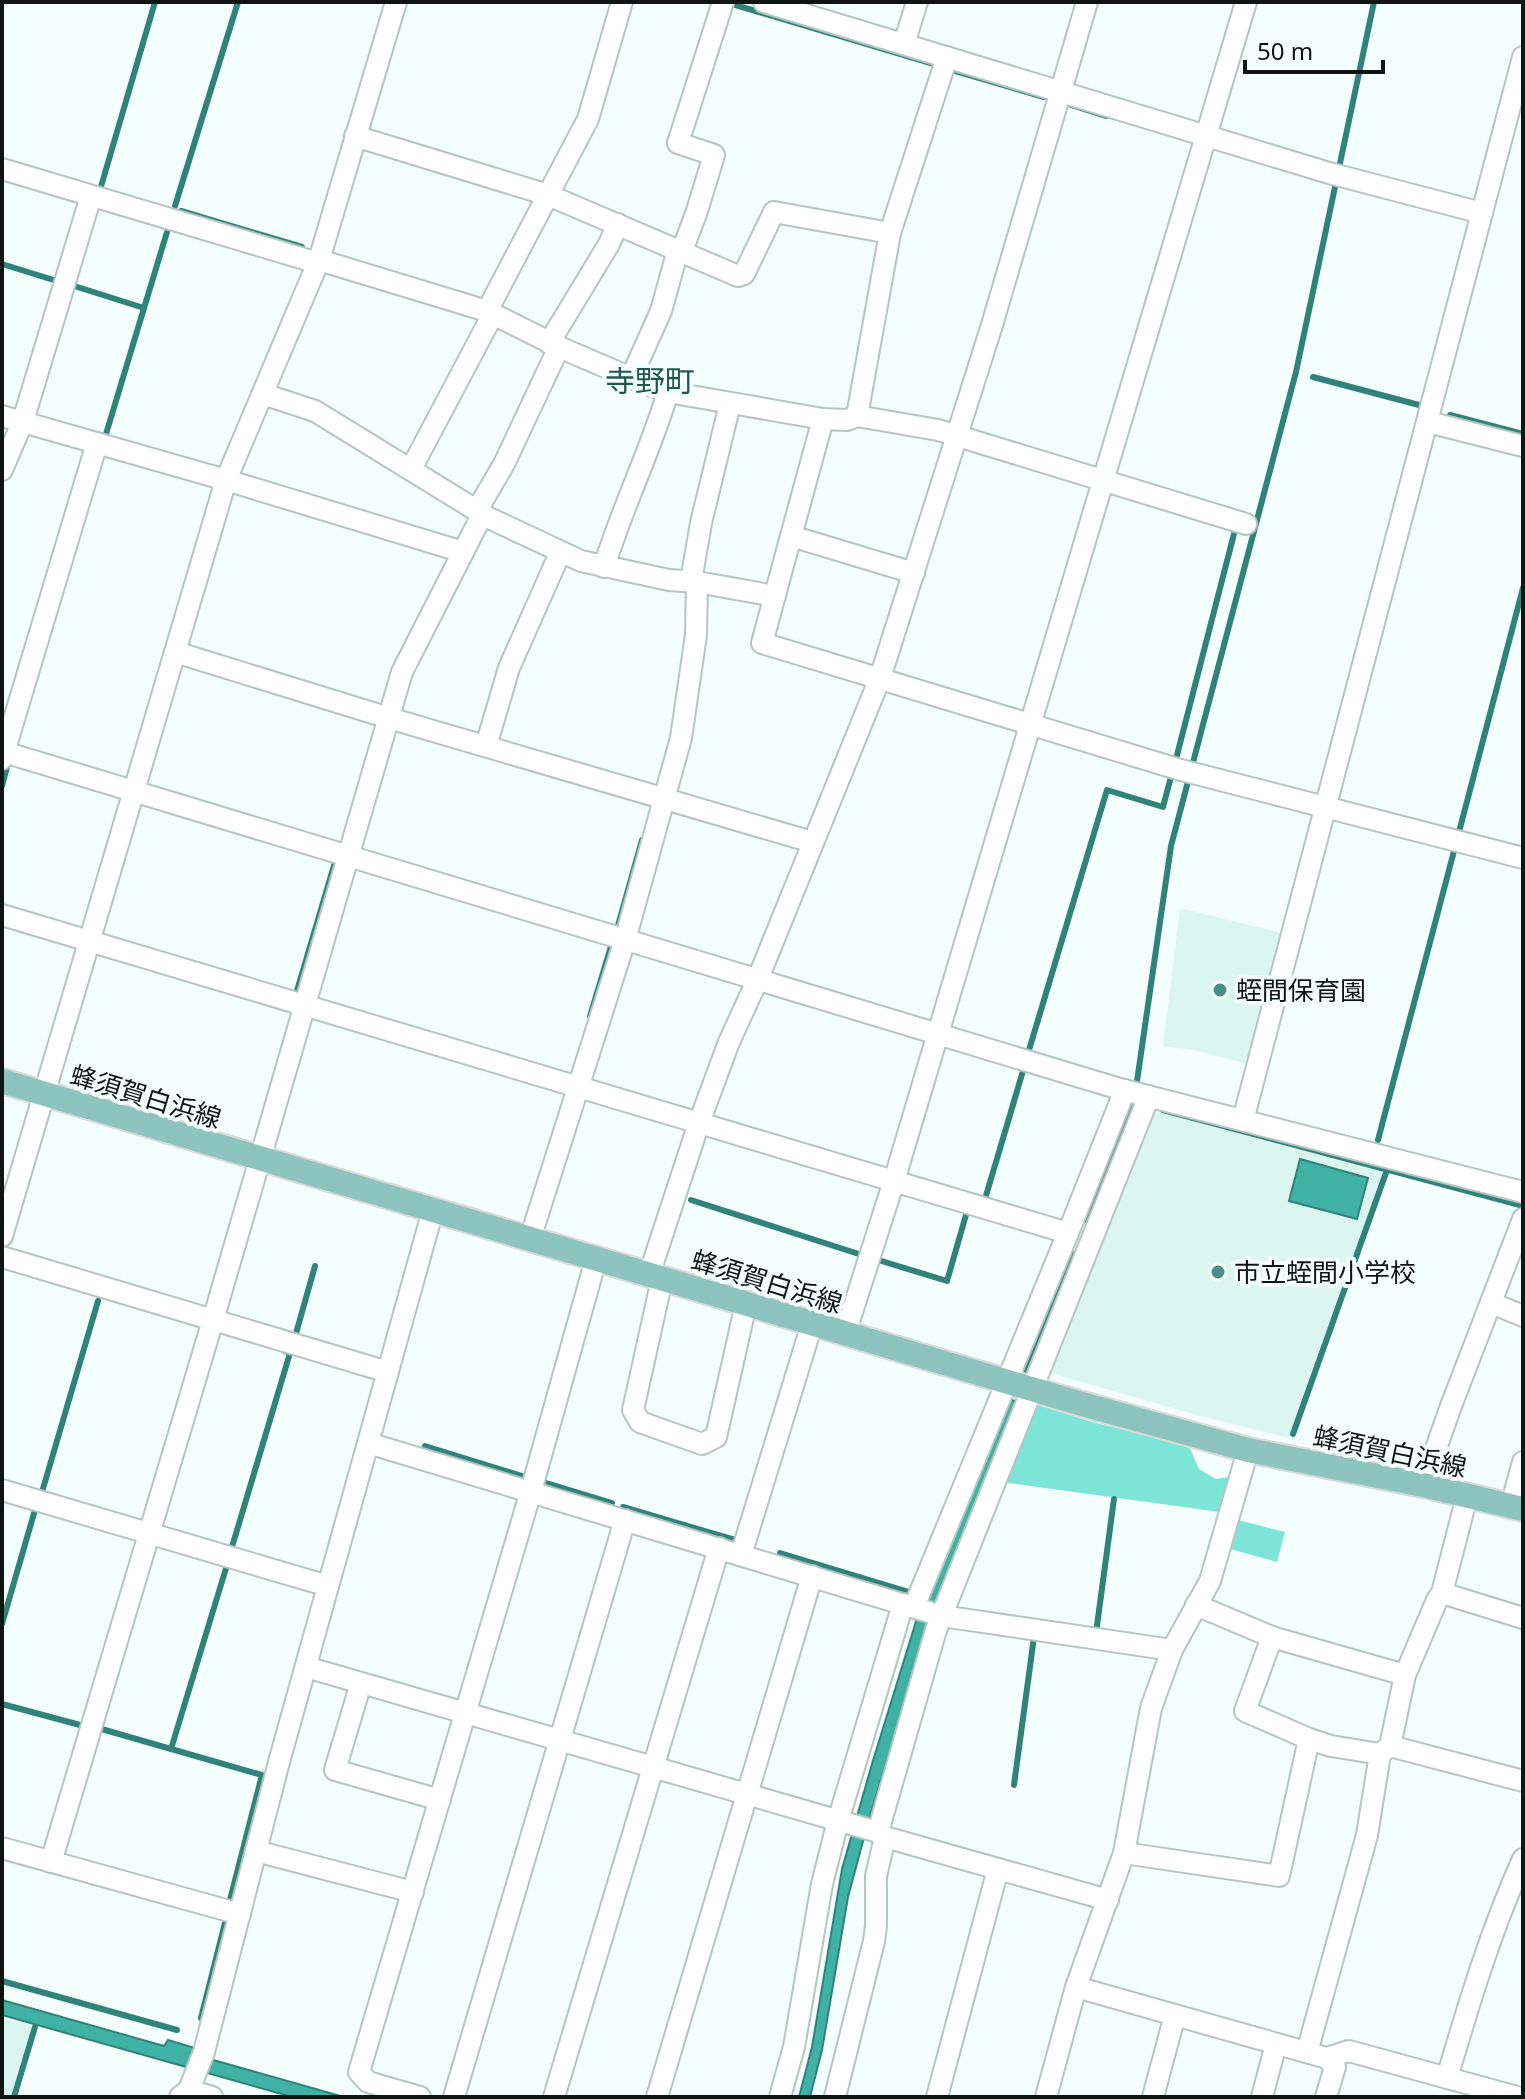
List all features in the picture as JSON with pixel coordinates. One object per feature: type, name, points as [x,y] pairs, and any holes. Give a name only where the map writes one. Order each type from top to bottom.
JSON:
[{"type":"main road","name":"蜂須賀白浜線","points":[[2,1081],[1005,1382],[1248,1450],[1423,1485],[1517,1508]]},
{"type":"street","points":[[2,1236],[226,480],[319,261],[396,2]]},
{"type":"street","points":[[411,469],[588,119],[622,2]]},
{"type":"street","points":[[631,378],[661,311],[714,155],[678,143],[723,2]]},
{"type":"street","points":[[764,2],[1206,136],[1482,213]]},
{"type":"street","points":[[904,44],[917,2]]},
{"type":"street","points":[[746,1304],[716,1437],[702,1444],[640,1422],[633,1410],[655,1277],[699,1123],[729,1042],[757,981],[880,678],[957,436],[1087,2]]},
{"type":"street","points":[[845,1334],[894,1181],[1246,2]]},
{"type":"street","points":[[857,416],[890,233],[947,57]]},
{"type":"street","points":[[1243,1120],[1523,57]]},
{"type":"street","points":[[355,136],[548,195],[738,276],[744,274],[774,212],[890,233]]},
{"type":"street","points":[[2,169],[490,312],[554,345],[668,392],[823,419],[847,420],[857,416],[938,430],[1246,524]]},
{"type":"street","points":[[2,470],[23,421],[91,196]]},
{"type":"street","points":[[51,1862],[402,672],[504,464],[554,345],[618,224]]},
{"type":"street","points":[[604,567],[668,392]]},
{"type":"street","points":[[263,394],[315,411],[489,518],[560,553],[604,567],[775,596]]},
{"type":"street","points":[[530,1239],[625,940],[681,738],[696,635],[694,582],[701,523],[730,404]]},
{"type":"street","points":[[2,416],[463,552]]},
{"type":"street","points":[[823,419],[762,643],[1194,773],[1523,858]]},
{"type":"street","points":[[1428,422],[1523,446]]},
{"type":"street","points":[[97,443],[3,755],[1137,1093],[1523,1192]]},
{"type":"street","points":[[791,536],[914,573]]},
{"type":"street","points":[[486,746],[509,668],[560,553]]},
{"type":"street","points":[[175,652],[812,842]]},
{"type":"street","points":[[2,915],[1068,1233]]},
{"type":"street","points":[[835,2097],[876,1926],[876,1876],[865,1829],[922,1610],[1005,1382],[1068,1233],[1137,1093]]},
{"type":"street","points":[[922,1610],[1031,1389],[1137,1093]]},
{"type":"street","points":[[212,2097],[188,2087],[204,2052],[328,1586],[433,1210]]},
{"type":"street","points":[[1423,1485],[1523,1219]]},
{"type":"street","points":[[2,1257],[388,1372]]},
{"type":"street","points":[[420,2097],[368,2082],[359,2072],[531,1491],[596,1259]]},
{"type":"street","points":[[1491,1303],[1523,1316]]},
{"type":"street","points":[[741,1555],[812,1324]]},
{"type":"street","points":[[368,1443],[922,1610],[1172,1650]]},
{"type":"street","points":[[1046,2097],[1076,1987],[1124,1853],[1151,1708],[1172,1650],[1210,1581],[1248,1450]]},
{"type":"street","points":[[1517,1508],[1523,1462]]},
{"type":"street","points":[[2,1490],[328,1586]]},
{"type":"street","points":[[1317,2055],[1385,1750],[1405,1675],[1442,1593],[1467,1496]]},
{"type":"street","points":[[454,2097],[625,1520]]},
{"type":"street","points":[[554,2097],[719,1548]]},
{"type":"street","points":[[657,2097],[812,1576]]},
{"type":"street","points":[[1442,1593],[1523,1618]]},
{"type":"street","points":[[1196,1605],[1272,1637],[1405,1675]]},
{"type":"street","points":[[780,2097],[794,2047],[822,1884],[865,1829],[936,1630],[922,1610]]},
{"type":"street","points":[[1272,1637],[1245,1711],[1331,1746],[1385,1750],[1523,1781]]},
{"type":"street","points":[[306,1667],[1108,1900]]},
{"type":"street","points":[[361,1683],[335,1770],[440,1800]]},
{"type":"street","points":[[1124,1853],[1279,1876],[1309,1739]]},
{"type":"street","points":[[2,1848],[240,1914]]},
{"type":"street","points":[[256,1851],[413,1892]]},
{"type":"street","points":[[1447,2078],[1475,1983],[1523,1859]]},
{"type":"street","points":[[937,2097],[998,1869]]},
{"type":"street","points":[[1076,1987],[1317,2055],[1335,2067],[1326,2097]]},
{"type":"street","points":[[1153,2097],[1175,2015]]},
{"type":"street","points":[[1262,2097],[1276,2044]]},
{"type":"street","points":[[1317,2055],[1349,2051],[1517,2097]]},
{"type":"shaded area","name":"蛭間保育園","points":[[1180,908],[1286,934],[1251,1065],[1193,1050],[1163,1046]]},
{"type":"shaded area","name":"市立蛭間小学校","points":[[1154,1110],[1385,1172],[1289,1438],[1047,1372]]},
{"type":"shaded area","points":[[1300,1159],[1368,1178],[1357,1219],[1289,1201]]},
{"type":"shaded area","points":[[1005,1398],[1015,1401],[1014,1409],[929,1623],[848,1897],[822,2050],[810,2097],[799,2097],[812,2047],[842,1869],[872,1764],[922,1602]]},
{"type":"shaded area","points":[[1032,1403],[1092,1422],[1189,1446],[1199,1469],[1216,1479],[1230,1477],[1220,1512],[1001,1482]]},
{"type":"shaded area","points":[[1238,1520],[1285,1532],[1277,1562],[1230,1549]]},
{"type":"shaded area","points":[[2,2000],[164,2046],[168,2040],[195,2048],[192,2054],[344,2097],[292,2097],[2,2015]]},
{"type":"shaded area","points":[[2,2018],[32,2026],[11,2097],[2,2097]]},
{"type":"waterway","points":[[100,190],[155,2]]},
{"type":"waterway","points":[[175,206],[238,2]]},
{"type":"waterway","points":[[1084,1220],[1134,1102],[1171,846],[1296,372],[1374,2]]},
{"type":"waterway","points":[[732,4],[934,64]]},
{"type":"waterway","points":[[952,70],[1044,97]]},
{"type":"waterway","points":[[1071,105],[1106,116]]},
{"type":"waterway","points":[[181,211],[302,247]]},
{"type":"waterway","points":[[106,434],[167,232]]},
{"type":"waterway","points":[[2,264],[60,282]]},
{"type":"waterway","points":[[71,285],[144,308]]},
{"type":"waterway","points":[[1313,377],[1419,405]]},
{"type":"waterway","points":[[1450,415],[1523,434]]},
{"type":"waterway","points":[[1176,759],[1235,530]]},
{"type":"waterway","points":[[1459,832],[1523,588]]},
{"type":"waterway","points":[[2,786],[7,767]]},
{"type":"waterway","points":[[1029,1050],[1107,790],[1163,807],[1172,773]]},
{"type":"waterway","points":[[617,929],[642,840]]},
{"type":"waterway","points":[[1378,1140],[1454,851]]},
{"type":"waterway","points":[[296,994],[335,862]]},
{"type":"waterway","points":[[590,1016],[612,943]]},
{"type":"waterway","points":[[985,1199],[1023,1071]]},
{"type":"waterway","points":[[1163,1110],[1520,1205]]},
{"type":"waterway","points":[[1293,1434],[1387,1170]]},
{"type":"waterway","points":[[691,1200],[865,1256]]},
{"type":"waterway","points":[[875,1259],[947,1281],[968,1208]]},
{"type":"waterway","points":[[1020,1380],[1071,1253]]},
{"type":"waterway","points":[[295,1337],[315,1266]]},
{"type":"waterway","points":[[42,1492],[98,1301]]},
{"type":"waterway","points":[[232,1547],[290,1353],[285,1351]]},
{"type":"waterway","points":[[425,1446],[522,1476]]},
{"type":"waterway","points":[[543,1482],[612,1503]]},
{"type":"waterway","points":[[1096,1633],[1114,1499]]},
{"type":"waterway","points":[[623,1507],[735,1540]]},
{"type":"waterway","points":[[2,1624],[35,1510]]},
{"type":"waterway","points":[[780,1553],[909,1592]]},
{"type":"waterway","points":[[171,1749],[227,1565]]},
{"type":"waterway","points":[[1014,1785],[1034,1637],[1038,1638]]},
{"type":"waterway","points":[[2,1704],[80,1725]]},
{"type":"waterway","points":[[98,1728],[262,1775],[230,1900]]},
{"type":"waterway","points":[[201,2018],[225,1923]]},
{"type":"waterway","points":[[2,1981],[177,2030]]},
{"type":"waterway","points":[[14,2097],[35,2027]]},
{"type":"place","name":"蛭間保育園","points":[[1220,990]]},
{"type":"place","name":"市立蛭間小学校","points":[[1218,1272]]},
{"type":"district","name":"寺野町","points":[[650,380]]}]
